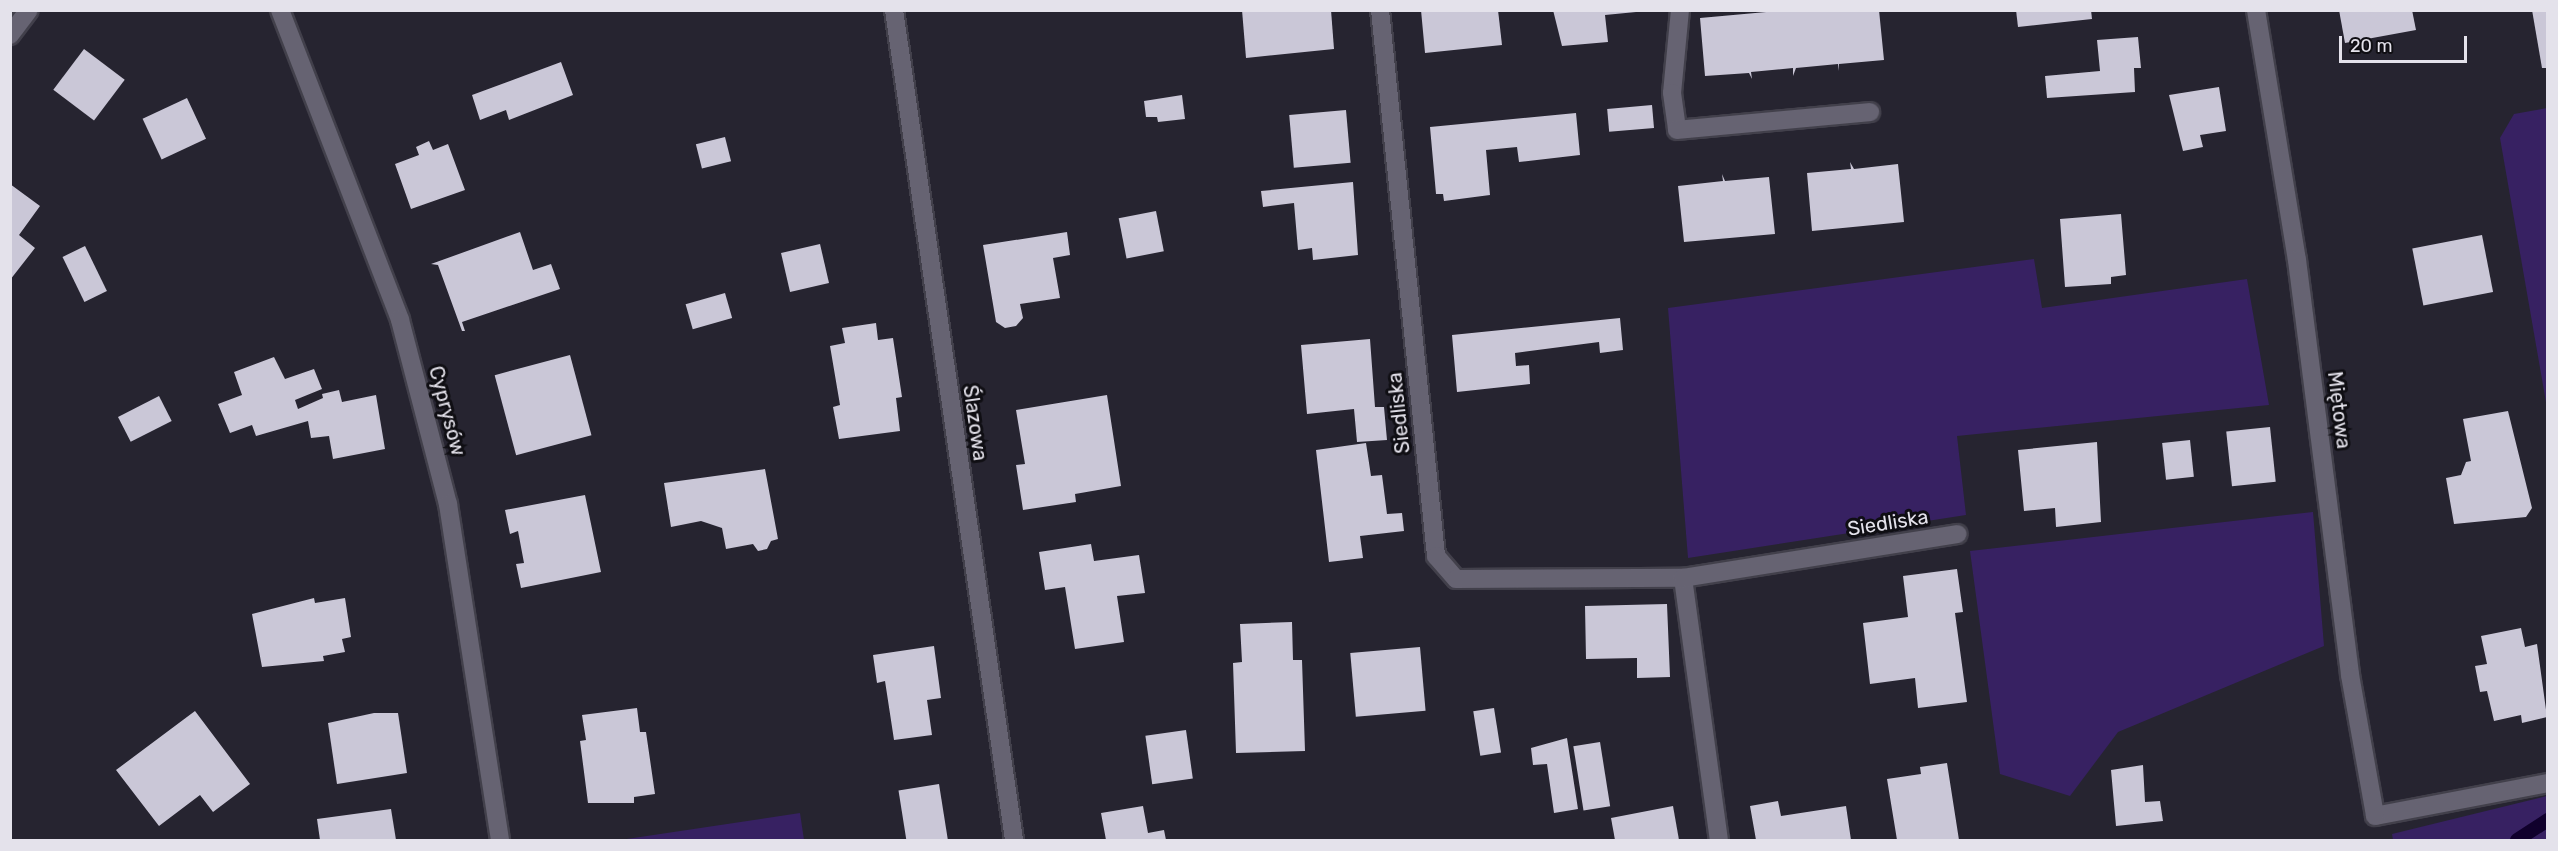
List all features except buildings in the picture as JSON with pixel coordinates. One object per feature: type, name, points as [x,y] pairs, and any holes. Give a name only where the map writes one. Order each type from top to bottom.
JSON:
[{"type":"street","points":[[10,35],[29,10]]},
{"type":"street","name":"Cyprysów","points":[[280,10],[400,320],[448,504],[500,840]]},
{"type":"street","name":"Ślazowa","points":[[894,10],[1014,840]]},
{"type":"street","name":"Siedliska","points":[[1380,10],[1436,556],[1456,579],[1683,578],[1958,534]]},
{"type":"street","points":[[1680,10],[1672,93],[1677,130],[1870,112]]},
{"type":"street","name":"Miętowa","points":[[2256,10],[2297,260],[2350,675],[2375,816],[2547,783]]},
{"type":"street","points":[[1683,578],[1719,840]]},
{"type":"shaded area","points":[[2548,108],[2547,408],[2500,138],[2514,114]]},
{"type":"shaded area","points":[[2034,259],[2042,308],[2247,279],[2269,405],[1957,436],[1966,515],[1688,558],[1668,308]]},
{"type":"shaded area","points":[[2313,512],[2324,646],[2118,732],[2070,796],[2000,774],[1970,551]]},
{"type":"shaded area","points":[[2547,796],[2547,840],[2393,840],[2392,834]]},
{"type":"shaded area","points":[[800,813],[804,840],[620,840]]},
{"type":"waterway","points":[[2517,840],[2548,820]]}]
